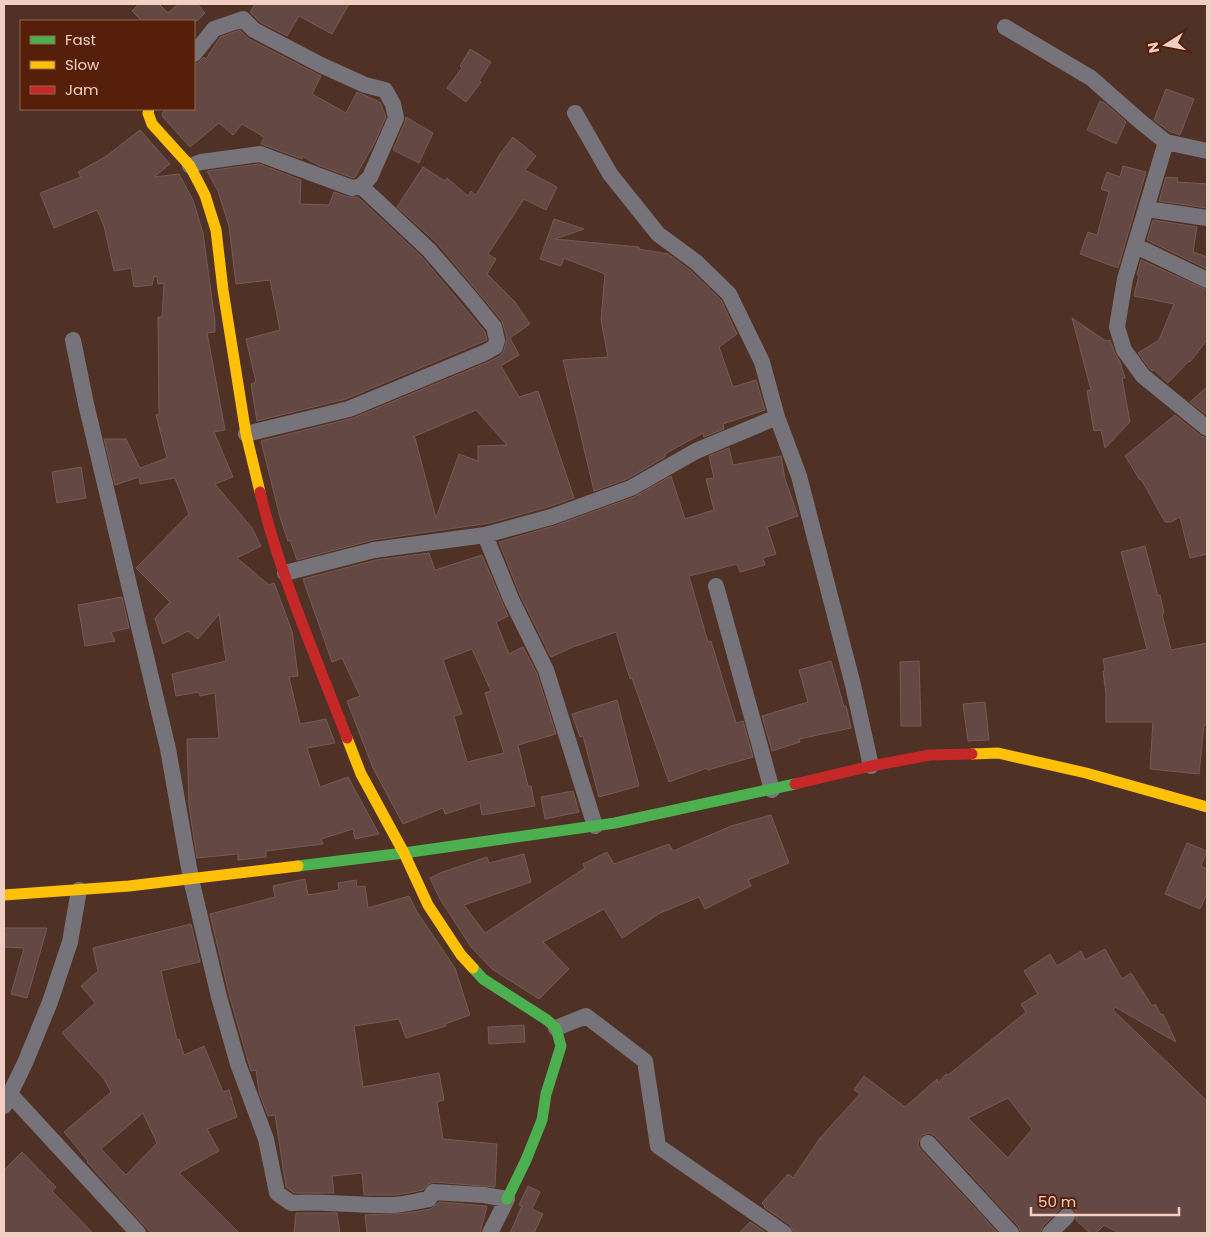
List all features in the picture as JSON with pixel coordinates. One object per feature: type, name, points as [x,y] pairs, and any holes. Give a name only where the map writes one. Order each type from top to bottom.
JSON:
[{"type":"street","points":[[190,166],[200,162],[260,154],[352,188],[361,186],[370,177],[396,118],[393,104],[386,90],[365,85],[321,65],[254,30],[243,19],[214,29],[195,53]]},
{"type":"street","points":[[1005,27],[1091,78],[1166,142],[1207,152]]},
{"type":"street","points":[[149,110],[152,124],[190,166],[205,195],[216,230],[223,290],[246,434],[267,521],[361,774],[404,853],[428,905],[462,955],[483,979],[547,1020],[556,1028],[561,1046],[546,1094],[542,1120],[526,1160],[490,1233]]},
{"type":"street","points":[[576,113],[610,174],[658,234],[696,262],[729,294],[762,362],[777,418],[799,476],[853,685],[870,766]]},
{"type":"street","points":[[1166,142],[1125,279],[1117,327],[1124,350],[1143,376],[1207,428]]},
{"type":"street","points":[[246,434],[349,409],[495,347],[497,340],[494,327],[468,295],[429,250],[361,186]]},
{"type":"street","points":[[1147,209],[1207,218]]},
{"type":"street","points":[[1136,246],[1207,280]]},
{"type":"street","points":[[73,340],[88,414],[168,750],[191,879],[224,1014],[238,1064],[266,1139],[278,1193],[291,1203],[316,1201],[394,1205],[429,1199],[433,1192],[484,1194],[507,1199]]},
{"type":"street","points":[[285,573],[374,550],[485,535],[551,517],[631,488],[696,451],[777,418]]},
{"type":"street","points":[[485,535],[511,599],[546,670],[595,826]]},
{"type":"street","points":[[716,586],[772,790]]},
{"type":"street","points":[[4,895],[191,879],[404,853],[595,826],[772,790],[870,766],[930,755],[998,753],[1086,773],[1207,807]]},
{"type":"street","points":[[79,890],[70,942],[50,1002],[25,1063],[6,1100],[138,1233]]},
{"type":"street","points":[[556,1028],[586,1016],[645,1061],[658,1146],[784,1233]]},
{"type":"street","points":[[928,1143],[1011,1233]]},
{"type":"street","points":[[1050,1233],[1067,1216]]},
{"type":"building","points":[[139,4],[159,4],[168,13],[178,4],[197,4],[205,13],[197,21],[141,20],[132,11]]},
{"type":"building","points":[[255,4],[349,4],[332,34],[299,16],[287,36],[260,22],[250,12]]},
{"type":"building","points":[[240,30],[249,39],[321,76],[312,94],[346,113],[357,92],[380,102],[386,117],[375,142],[355,177],[353,178],[318,165],[302,156],[302,159],[261,144],[264,137],[242,124],[233,135],[219,123],[190,147],[163,117],[162,113],[166,110],[195,110],[195,64],[204,57],[206,59],[220,37]]},
{"type":"building","points":[[470,49],[491,62],[479,81],[481,82],[466,102],[447,88],[462,68],[460,66]]},
{"type":"building","points":[[1166,89],[1194,99],[1180,135],[1169,131],[1154,120]]},
{"type":"building","points":[[1100,101],[1126,122],[1116,144],[1087,130]]},
{"type":"building","points":[[406,117],[433,133],[419,163],[393,150]]},
{"type":"building","points":[[140,130],[170,164],[154,177],[179,174],[193,200],[203,233],[215,321],[215,332],[207,333],[225,430],[214,432],[233,477],[215,484],[252,528],[261,546],[237,558],[269,585],[274,583],[292,631],[298,676],[289,677],[300,724],[326,719],[335,743],[307,748],[320,787],[348,777],[379,834],[355,839],[353,829],[321,839],[323,844],[266,851],[266,857],[238,860],[238,854],[197,858],[189,806],[187,739],[219,738],[215,693],[200,696],[199,692],[176,696],[172,674],[226,661],[219,614],[198,639],[188,631],[163,644],[155,618],[170,602],[136,568],[189,514],[175,478],[140,484],[139,477],[115,485],[104,439],[126,439],[140,468],[167,458],[156,415],[159,414],[158,317],[162,317],[164,283],[158,284],[157,277],[154,276],[152,285],[134,287],[131,268],[114,271],[104,226],[97,210],[54,228],[40,193],[81,177],[78,172],[105,157]]},
{"type":"building","points":[[513,137],[536,156],[525,170],[557,187],[546,210],[524,199],[488,254],[496,259],[487,274],[515,302],[530,324],[510,338],[519,355],[501,366],[519,397],[538,391],[574,498],[490,523],[373,540],[297,560],[280,517],[261,441],[353,418],[488,362],[500,356],[504,350],[507,338],[502,321],[437,243],[397,207],[423,167],[445,181],[447,178],[468,196],[471,191],[476,195],[500,154]],"holes":[[[476,410],[507,445],[478,446],[478,461],[459,454],[436,518],[415,438],[413,437]]]},
{"type":"building","points":[[259,164],[301,180],[300,204],[329,205],[334,192],[349,197],[358,197],[422,257],[485,332],[487,340],[346,399],[257,421],[251,384],[256,382],[246,339],[280,330],[270,280],[236,284],[229,226],[218,191],[207,171]]},
{"type":"building","points":[[1123,166],[1146,172],[1118,268],[1080,254],[1088,232],[1097,235],[1109,192],[1101,189],[1107,172],[1120,177]]},
{"type":"building","points":[[1166,177],[1178,178],[1177,182],[1207,184],[1207,208],[1159,201]]},
{"type":"building","points":[[554,219],[584,229],[555,239],[639,247],[639,249],[668,254],[690,270],[721,300],[737,334],[719,347],[733,387],[756,380],[765,410],[723,424],[724,429],[704,437],[703,433],[665,454],[665,457],[627,479],[594,491],[563,360],[608,357],[601,320],[605,274],[564,258],[561,266],[540,259]]},
{"type":"building","points":[[1153,220],[1197,227],[1193,252],[1207,257],[1207,269],[1147,240]]},
{"type":"building","points":[[1141,260],[1207,290],[1207,340],[1190,362],[1168,383],[1154,370],[1150,369],[1138,353],[1159,340],[1174,304],[1134,296]]},
{"type":"building","points":[[1072,318],[1106,341],[1110,340],[1125,378],[1122,378],[1130,422],[1105,448],[1101,430],[1094,431],[1087,391],[1091,390]]},
{"type":"building","points":[[1207,387],[1207,415],[1190,402]]},
{"type":"building","points":[[1175,415],[1201,436],[1207,438],[1207,554],[1190,558],[1180,517],[1171,522],[1165,522],[1141,479],[1125,456]]},
{"type":"building","points":[[729,448],[733,465],[781,456],[785,479],[798,516],[767,527],[776,554],[763,558],[765,565],[740,572],[737,564],[689,576],[708,642],[711,641],[736,723],[743,721],[753,757],[708,770],[707,768],[669,782],[632,678],[630,679],[616,632],[551,657],[520,595],[499,542],[554,526],[634,497],[671,476],[685,519],[714,510],[706,479],[714,478],[709,456]]},
{"type":"building","points":[[81,467],[86,498],[57,503],[52,472]]},
{"type":"building","points":[[1145,546],[1158,596],[1160,595],[1164,613],[1162,614],[1171,650],[1207,643],[1207,725],[1204,725],[1199,774],[1150,769],[1153,722],[1106,722],[1103,659],[1147,649],[1121,552]]},
{"type":"building","points":[[429,553],[435,570],[482,555],[508,616],[496,622],[509,654],[523,647],[537,674],[556,734],[518,745],[528,786],[531,786],[535,806],[482,815],[480,803],[445,814],[443,808],[403,824],[373,768],[347,701],[360,696],[342,658],[332,662],[303,579],[376,560]],"holes":[[[472,649],[491,691],[485,693],[504,753],[467,762],[454,716],[462,714],[443,660]]]},
{"type":"building","points":[[122,597],[129,628],[111,632],[115,641],[85,646],[78,605]]},
{"type":"building","points":[[831,661],[844,707],[846,706],[851,728],[799,739],[800,742],[772,751],[762,716],[808,702],[799,670]]},
{"type":"building","points":[[919,661],[921,726],[901,726],[900,662]]},
{"type":"building","points":[[617,700],[639,786],[599,797],[583,736],[580,737],[572,714]]},
{"type":"building","points":[[985,702],[989,740],[968,741],[963,704]]},
{"type":"building","points":[[573,791],[579,812],[545,819],[541,797]]},
{"type":"building","points":[[771,815],[789,863],[748,880],[751,886],[705,909],[699,897],[660,913],[622,938],[604,909],[543,942],[569,969],[539,999],[492,969],[471,947],[440,899],[430,878],[487,857],[489,863],[524,854],[531,882],[464,905],[485,933],[585,868],[583,864],[607,852],[614,864],[669,844],[673,851],[731,826]]},
{"type":"building","points":[[1187,843],[1207,851],[1201,866],[1207,869],[1207,893],[1200,909],[1165,894]]},
{"type":"building","points":[[305,879],[308,895],[339,890],[338,883],[356,880],[357,887],[365,886],[368,908],[409,896],[417,912],[455,968],[470,1015],[445,1024],[446,1026],[406,1038],[399,1019],[354,1026],[363,1087],[439,1073],[444,1100],[437,1102],[443,1139],[497,1144],[495,1187],[434,1182],[428,1184],[423,1190],[408,1193],[364,1195],[362,1173],[332,1176],[334,1193],[294,1193],[286,1187],[275,1115],[268,1116],[259,1092],[256,1070],[251,1071],[229,994],[210,914],[275,897],[273,886]]},
{"type":"building","points":[[191,924],[200,962],[161,971],[177,1040],[179,1039],[184,1055],[204,1046],[223,1092],[229,1090],[237,1117],[207,1129],[219,1151],[179,1173],[239,1233],[151,1233],[87,1162],[64,1132],[111,1092],[104,1079],[62,1033],[95,1003],[81,986],[98,971],[93,948]],"holes":[[[143,1113],[157,1143],[126,1175],[101,1149]]]},
{"type":"building","points":[[4,928],[47,928],[27,998],[11,994],[24,948],[4,947]]},
{"type":"building","points":[[1105,949],[1122,979],[1131,973],[1152,1006],[1155,1004],[1161,1015],[1163,1014],[1176,1042],[1115,1007],[1113,1010],[1207,1101],[1207,1233],[1119,1233],[1104,1225],[1096,1233],[1090,1233],[1076,1220],[1074,1209],[1069,1206],[1060,1209],[1043,1226],[1040,1233],[1021,1233],[1018,1226],[935,1136],[930,1133],[922,1135],[918,1145],[920,1149],[998,1233],[794,1233],[790,1225],[764,1207],[762,1203],[788,1174],[793,1178],[820,1138],[860,1094],[854,1090],[864,1076],[905,1107],[937,1079],[938,1083],[946,1074],[948,1075],[1026,1012],[1021,1004],[1038,994],[1024,971],[1050,954],[1057,966],[1081,951],[1085,960]],"holes":[[[1008,1098],[1032,1129],[1008,1158],[968,1118]]]},
{"type":"building","points":[[524,1025],[525,1042],[489,1044],[488,1027]]},
{"type":"building","points":[[22,1152],[56,1187],[52,1191],[93,1233],[4,1233],[4,1170]]},
{"type":"building","points":[[528,1186],[540,1192],[532,1209],[543,1214],[534,1233],[510,1233],[522,1206],[519,1205]]},
{"type":"building","points":[[439,1202],[487,1206],[480,1233],[367,1233],[365,1215],[407,1213],[431,1209]]},
{"type":"building","points":[[296,1213],[337,1213],[340,1233],[294,1233]]},
{"type":"building","points":[[750,1222],[765,1232],[739,1233]]},
{"type":"traffic: fast","points":[[298,866],[615,823],[795,784]]},
{"type":"traffic: fast","points":[[473,968],[483,979],[547,1020],[556,1028],[561,1046],[546,1094],[542,1120],[526,1160],[507,1199]]},
{"type":"traffic: slow","points":[[149,110],[152,124],[190,166],[205,195],[216,230],[223,290],[246,434],[260,492]]},
{"type":"traffic: slow","points":[[347,738],[361,774],[404,853],[428,905],[461,955],[473,968]]},
{"type":"traffic: slow","points":[[972,754],[998,753],[1086,773],[1207,807]]},
{"type":"traffic: slow","points":[[4,895],[129,886],[298,866]]},
{"type":"traffic: jam","points":[[260,492],[288,585],[347,738]]},
{"type":"traffic: jam","points":[[795,784],[871,766],[930,755],[972,754]]}]
